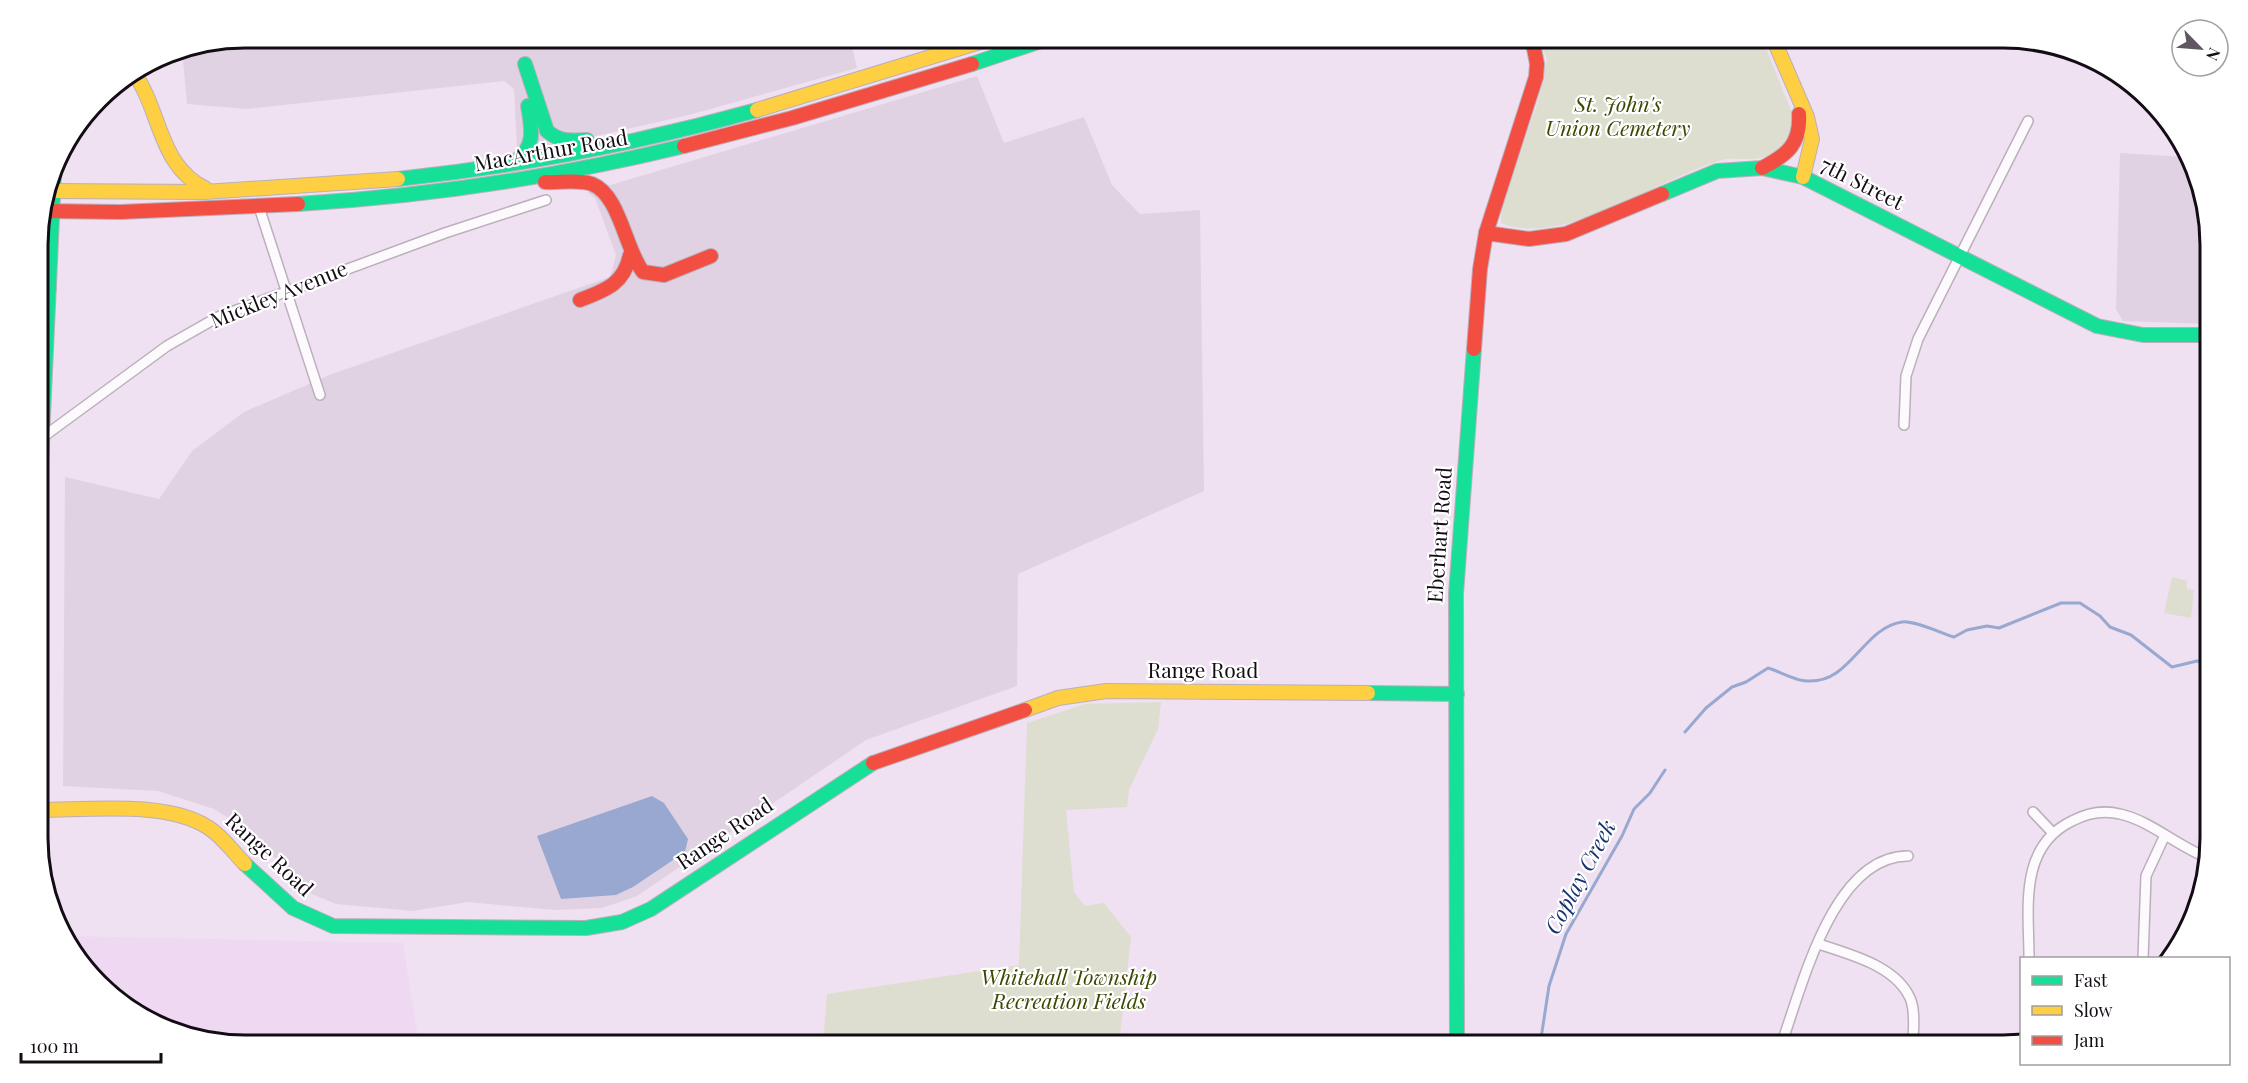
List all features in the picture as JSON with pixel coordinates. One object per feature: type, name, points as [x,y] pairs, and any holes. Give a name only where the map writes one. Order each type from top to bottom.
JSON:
[{"type":"main road","name":"MacArthur Road","points":[[56,191],[216,192],[320,186],[513,163],[632,140],[781,104],[961,48]]},
{"type":"main road","name":"MacArthur Road","points":[[52,212],[259,207],[398,196],[530,178],[656,153],[755,129],[1018,48]]},
{"type":"main road","name":"Eberhart Road","points":[[1457,1035],[1456,594],[1480,269],[1486,233],[1536,77],[1537,63],[1534,48]]},
{"type":"main road","points":[[1777,48],[1812,139],[1803,177]]},
{"type":"main road","points":[[513,163],[528,152],[533,142],[524,83],[525,64],[534,82],[543,124],[552,137],[568,142],[613,136],[632,140]]},
{"type":"main road","points":[[139,80],[146,90],[181,173],[192,184],[216,192]]},
{"type":"main road","points":[[1762,168],[1784,157],[1797,144],[1801,129],[1799,100]]},
{"type":"main road","name":"7th Street","points":[[1486,233],[1529,239],[1566,234],[1717,171],[1762,168],[1803,177],[2083,319],[2112,330],[2143,335],[2200,335]]},
{"type":"main road","points":[[530,178],[599,187],[610,200],[630,255],[643,272],[658,276],[711,256]]},
{"type":"main road","points":[[580,300],[618,284],[625,275],[630,255]]},
{"type":"main road","name":"Range Road","points":[[48,810],[170,813],[193,819],[226,842],[281,900],[307,917],[333,926],[586,928],[622,922],[651,909],[868,765],[1058,698],[1106,691],[1457,694]]},
{"type":"street","points":[[1904,425],[1904,392],[1912,355],[2028,121]]},
{"type":"street","name":"Mickley Avenue","points":[[48,433],[110,386],[192,331],[245,304],[445,232],[546,200]]},
{"type":"street","points":[[259,207],[320,395]]},
{"type":"street","points":[[2033,812],[2052,832]]},
{"type":"street","points":[[2029,957],[2028,880],[2042,844],[2052,832],[2081,816],[2100,812],[2121,814],[2200,854]]},
{"type":"street","points":[[2143,957],[2146,876],[2165,835]]},
{"type":"street","points":[[1785,1035],[1829,917],[1864,872],[1878,861],[1894,856],[1908,856]]},
{"type":"street","points":[[1819,944],[1871,963],[1897,982],[1910,999],[1912,1035]]},
{"type":"shaded area","points":[[245,48],[852,48],[857,68],[689,115],[547,147],[517,149],[514,89],[504,81],[246,109],[187,104],[183,58],[220,50]]},
{"type":"shaded area","points":[[977,76],[1004,143],[1084,117],[1112,185],[1140,214],[1200,210],[1204,491],[1018,574],[1017,686],[866,740],[637,896],[602,908],[554,910],[468,902],[413,911],[336,904],[300,889],[257,836],[214,809],[158,791],[63,786],[65,477],[159,499],[192,451],[244,412],[332,374],[610,277],[616,255],[595,198],[587,192]]},
{"type":"shaded area","points":[[2120,153],[2179,157],[2193,194],[2198,220],[2200,324],[2123,321],[2116,309]]},
{"type":"shaded area","points":[[74,936],[403,943],[417,1035],[232,1035],[182,1025],[147,1009],[106,977]]},
{"type":"green space","name":"St. John's Union Cemetery","points":[[1542,48],[1766,48],[1792,113],[1796,134],[1780,150],[1769,156],[1722,160],[1582,219],[1553,227],[1526,228],[1501,223],[1501,208],[1537,104],[1547,59]]},
{"type":"green space","points":[[2172,577],[2187,581],[2187,589],[2194,590],[2191,618],[2164,613]]},
{"type":"green space","name":"Whitehall Township Recreation Fields","points":[[1161,702],[1158,729],[1129,790],[1127,807],[1066,810],[1074,892],[1085,906],[1104,903],[1131,937],[1120,1035],[824,1035],[827,994],[1019,965],[1027,723],[1085,704]]},
{"type":"water","points":[[652,796],[664,803],[688,839],[685,852],[633,887],[616,895],[561,899],[537,836]]},
{"type":"waterway","name":"Coplay Creek","points":[[1685,732],[1706,708],[1732,687],[1746,682],[1768,668],[1802,681],[1822,680],[1835,674],[1846,665],[1876,634],[1888,626],[1902,622],[1920,625],[1954,637],[1967,630],[1987,626],[1999,628],[2061,603],[2080,603],[2100,616],[2110,627],[2131,635],[2172,667],[2200,661]]},
{"type":"waterway","name":"Coplay Creek","points":[[1542,1035],[1549,986],[1566,934],[1622,836],[1634,809],[1650,793],[1665,770]]},
{"type":"traffic: fast","points":[[972,64],[1020,48]]},
{"type":"traffic: fast","points":[[525,64],[547,131],[561,139],[587,140]]},
{"type":"traffic: fast","points":[[515,162],[526,150],[531,137],[528,106]]},
{"type":"traffic: fast","points":[[398,179],[579,152],[668,133],[757,110]]},
{"type":"traffic: fast","points":[[298,204],[396,196],[493,184],[589,167],[684,146]]},
{"type":"traffic: fast","points":[[1662,194],[1717,171],[1762,168],[1803,177],[2097,326],[2143,335],[2200,335]]},
{"type":"traffic: fast","points":[[48,306],[52,207]]},
{"type":"traffic: fast","points":[[1457,1035],[1456,594],[1474,349]]},
{"type":"traffic: fast","points":[[1368,693],[1457,694]]},
{"type":"traffic: fast","points":[[245,864],[293,908],[333,926],[586,928],[622,922],[651,909],[873,763]]},
{"type":"traffic: slow","points":[[757,110],[960,48]]},
{"type":"traffic: slow","points":[[1777,48],[1807,117],[1812,139],[1803,177]]},
{"type":"traffic: slow","points":[[138,80],[162,137],[178,166],[190,179],[206,189]]},
{"type":"traffic: slow","points":[[56,191],[204,192],[398,179]]},
{"type":"traffic: slow","points":[[1025,710],[1058,698],[1106,691],[1368,693]]},
{"type":"traffic: slow","points":[[48,810],[126,808],[171,813],[192,819],[209,828],[245,864]]},
{"type":"traffic: jam","points":[[1474,349],[1480,269],[1486,233],[1536,77],[1537,64],[1534,48]]},
{"type":"traffic: jam","points":[[684,146],[792,118],[972,64]]},
{"type":"traffic: jam","points":[[1762,168],[1779,158],[1791,147],[1798,133],[1799,114]]},
{"type":"traffic: jam","points":[[545,182],[575,181],[592,184],[601,190],[616,211],[631,250],[643,272],[664,275],[711,256]]},
{"type":"traffic: jam","points":[[1486,233],[1529,239],[1566,234],[1662,194]]},
{"type":"traffic: jam","points":[[52,211],[120,212],[298,204]]},
{"type":"traffic: jam","points":[[580,300],[612,285],[623,273],[630,255]]},
{"type":"traffic: jam","points":[[873,763],[1025,710]]}]
